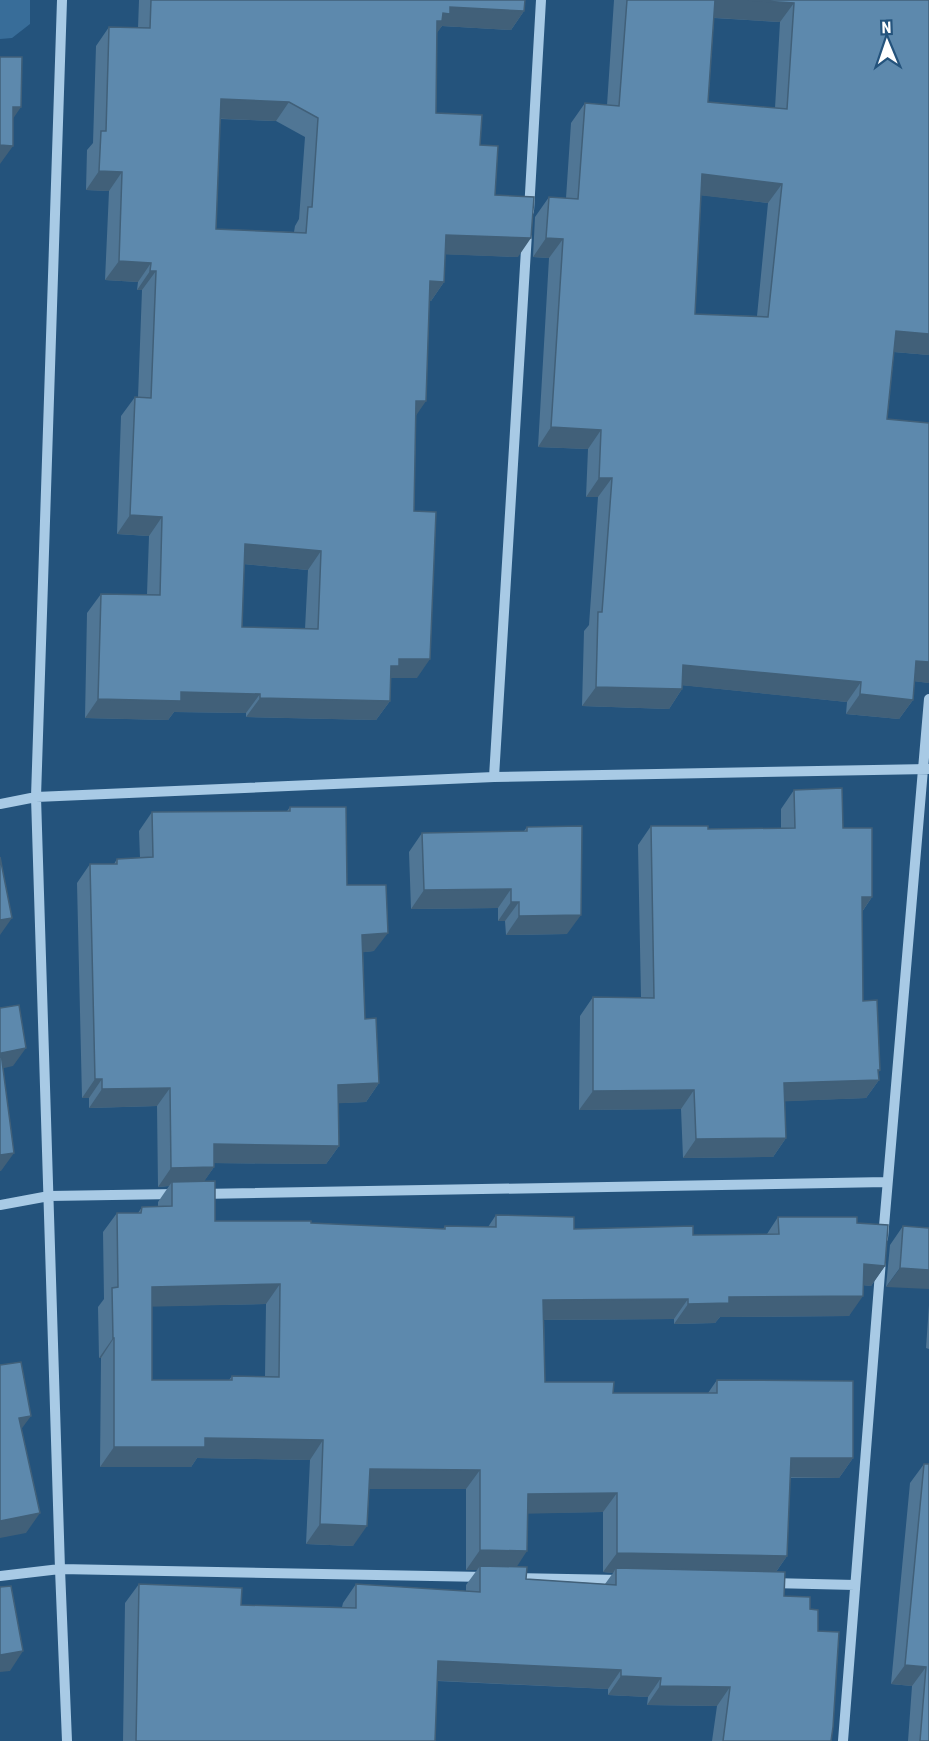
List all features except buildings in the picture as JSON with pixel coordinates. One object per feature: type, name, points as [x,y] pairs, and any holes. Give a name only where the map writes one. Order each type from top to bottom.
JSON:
[{"type":"street","points":[[62,0],[36,797],[67,1741]]},
{"type":"street","points":[[494,777],[541,0]]},
{"type":"street","points":[[843,1741],[887,1182],[925,769],[929,699]]},
{"type":"street","points":[[0,804],[36,797],[494,777],[925,769]]},
{"type":"street","points":[[0,1205],[49,1196],[887,1182]]},
{"type":"street","points":[[0,1576],[60,1569],[630,1580]]},
{"type":"street","points":[[760,1583],[855,1585]]},
{"type":"shaded area","points":[[0,0],[30,0],[30,24],[12,38],[0,39]]}]
